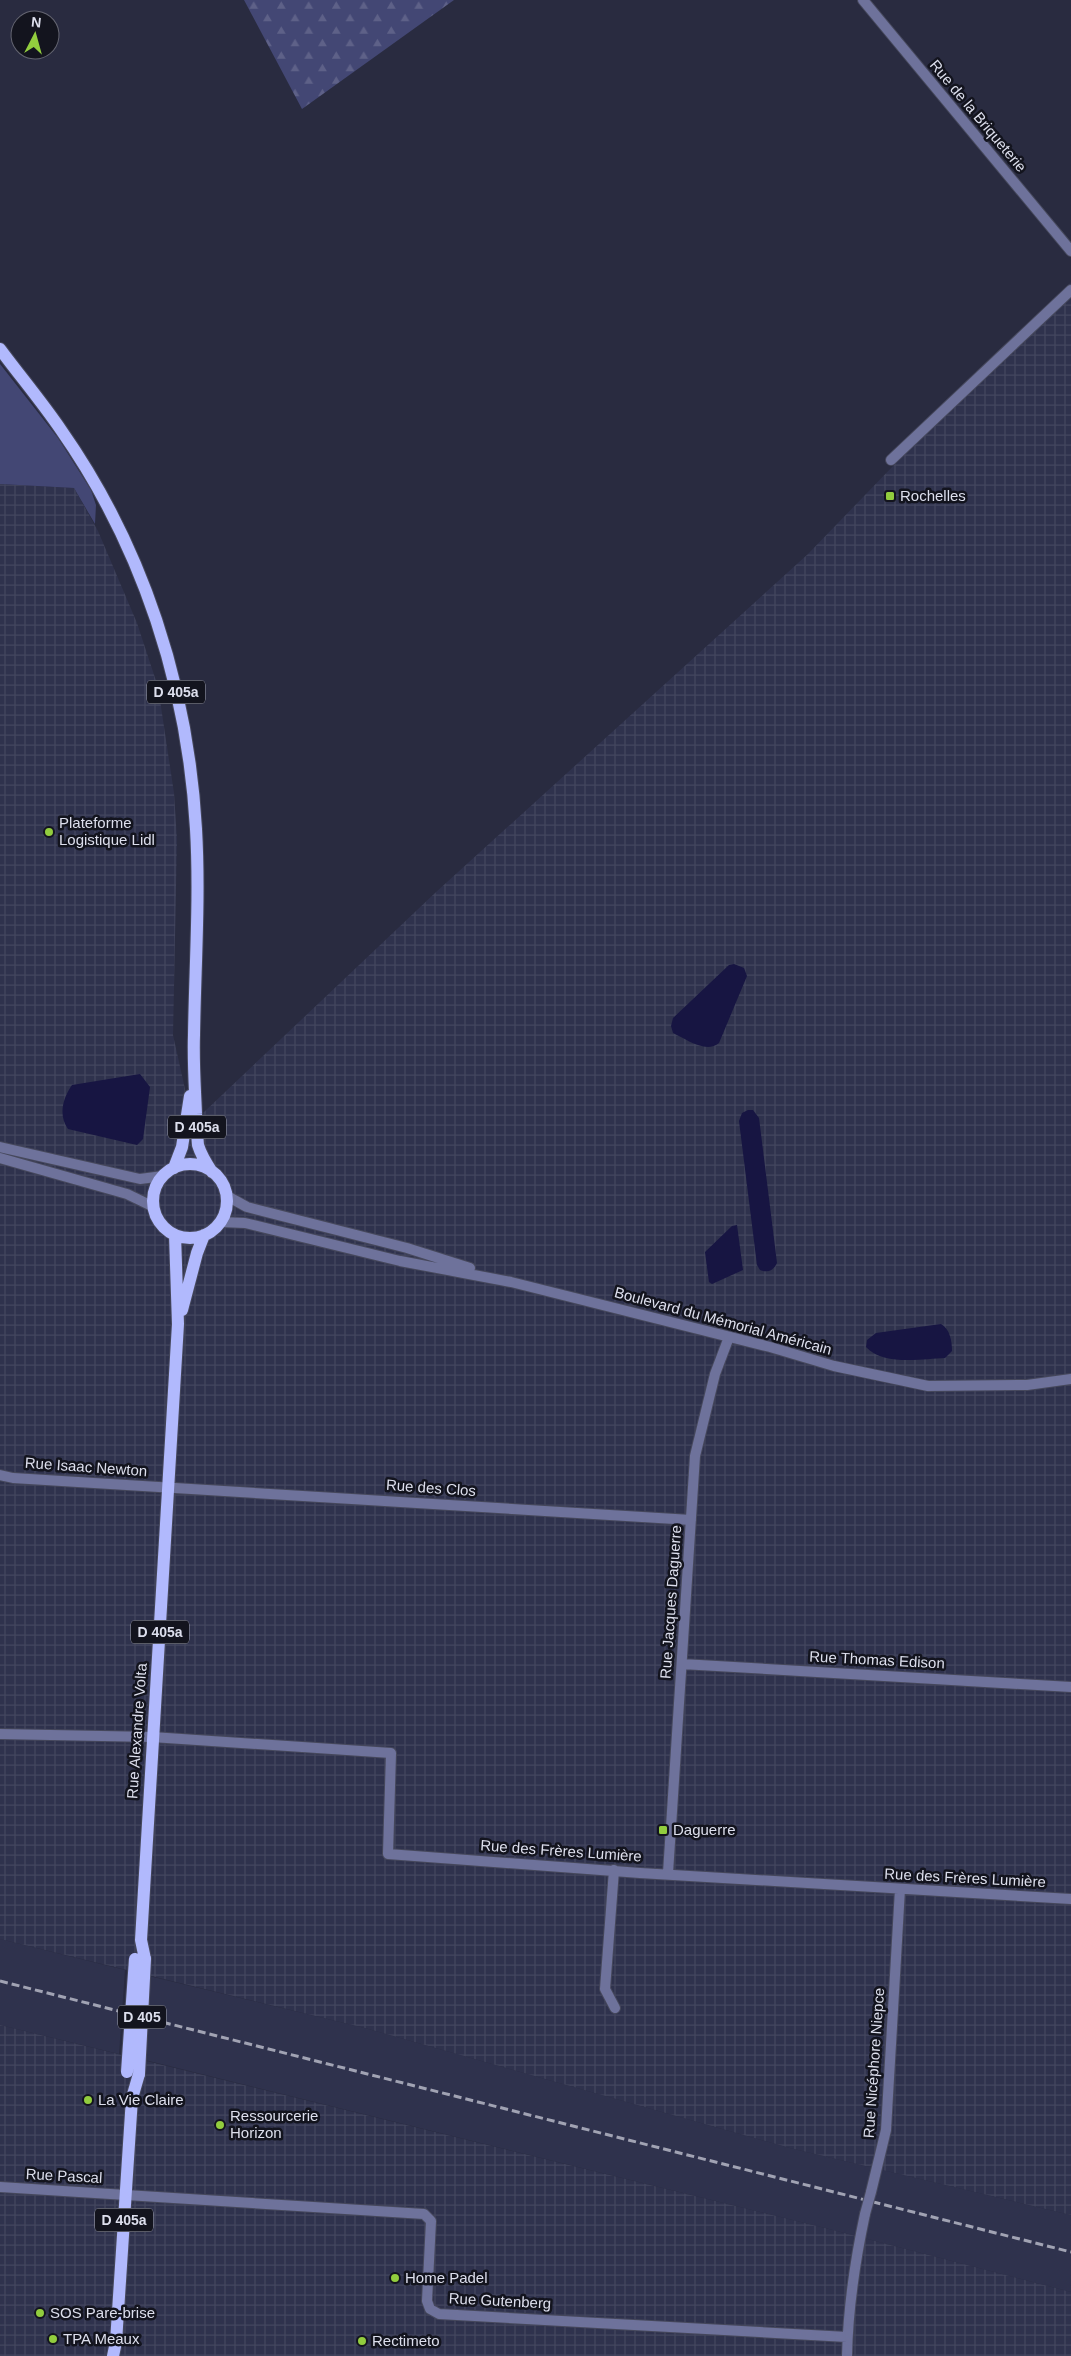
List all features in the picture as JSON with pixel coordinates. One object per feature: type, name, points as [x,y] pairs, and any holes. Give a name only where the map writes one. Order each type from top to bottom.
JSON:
[{"type":"main road","name":"D 405a","points":[[0,349],[62,430],[114,519],[160,630],[175,684],[190,763],[196,827],[198,876],[193,1079],[198,1144],[202,1156],[212,1172]]},
{"type":"main road","name":"D 405a","points":[[174,1168],[182,1146],[193,1079]]},
{"type":"main road","points":[[194,1165],[212,1172],[224,1187],[227,1196],[227,1205],[220,1222],[204,1236],[185,1238],[175,1235],[161,1224],[154,1207],[157,1186],[163,1176],[174,1168],[194,1165]]},
{"type":"main road","name":"Rue Alexandre Volta","points":[[140,1959],[152,1737],[170,1487],[178,1324],[175,1235]]},
{"type":"main road","name":"Rue Alexandre Volta","points":[[178,1324],[197,1253],[204,1236]]},
{"type":"main road","name":"D 405","points":[[133,2073],[140,1959]]},
{"type":"main road","name":"D 405a","points":[[113,2356],[116,2342],[133,2073]]},
{"type":"main road","name":"D 405a","points":[[116,2342],[118,2356]]},
{"type":"street","name":"Rue de la Briqueterie","points":[[863,0],[1071,251]]},
{"type":"street","points":[[891,460],[1071,290]]},
{"type":"street","points":[[0,1147],[140,1179],[163,1176]]},
{"type":"street","points":[[0,1158],[127,1194],[154,1207]]},
{"type":"street","points":[[227,1196],[247,1207],[407,1248],[511,1282]]},
{"type":"street","points":[[220,1222],[245,1223],[391,1259],[511,1282]]},
{"type":"street","name":"Boulevard du Mémorial Américain","points":[[511,1282],[729,1337],[834,1366],[928,1386],[1027,1385],[1071,1379]]},
{"type":"street","name":"Rue Jacques Daguerre","points":[[668,1873],[695,1456],[715,1374],[729,1337]]},
{"type":"street","name":"Rue Isaac Newton","points":[[0,1475],[170,1487]]},
{"type":"street","name":"Rue des Clos","points":[[170,1487],[691,1520]]},
{"type":"street","name":"Rue Thomas Edison","points":[[682,1664],[1071,1687]]},
{"type":"street","points":[[0,1734],[152,1737]]},
{"type":"street","name":"Rue des Frères Lumière","points":[[152,1737],[391,1753],[388,1854],[1071,1899]]},
{"type":"street","points":[[614,1870],[605,1989],[615,2008]]},
{"type":"street","name":"Rue Nicéphore Niepce","points":[[846,2356],[856,2256],[886,2130],[900,1889]]},
{"type":"street","name":"Rue Pascal","points":[[0,2188],[126,2195]]},
{"type":"street","name":"Rue Gutenberg","points":[[126,2195],[424,2214],[431,2221],[427,2301],[430,2309],[439,2314],[847,2337]]},
{"type":"shaded area","points":[[1071,282],[1071,2215],[790,2148],[365,2028],[0,1939],[0,484],[74,488],[98,531],[137,623],[158,687],[174,793],[177,839],[173,1035],[185,1089],[182,1110],[204,1112],[435,893],[808,554]]},
{"type":"shaded area","points":[[734,964],[744,968],[747,976],[719,1043],[714,1046],[702,1046],[673,1033],[671,1026],[673,1018],[729,965]]},
{"type":"shaded area","points":[[140,1074],[150,1087],[143,1139],[137,1145],[68,1129],[62,1112],[66,1095],[72,1085]]},
{"type":"shaded area","points":[[753,1110],[759,1118],[777,1263],[772,1270],[768,1271],[760,1270],[757,1265],[739,1121],[742,1113]]},
{"type":"shaded area","points":[[737,1225],[743,1270],[712,1284],[709,1282],[705,1252],[732,1226]]},
{"type":"shaded area","points":[[941,1324],[948,1332],[952,1343],[952,1351],[945,1358],[892,1359],[873,1353],[866,1347],[867,1340],[876,1333]]},
{"type":"shaded area","points":[[0,1939],[125,1970],[119,2054],[0,2025]]},
{"type":"shaded area","points":[[149,1976],[365,2028],[790,2148],[1071,2215],[1071,2292],[829,2229],[145,2060]]},
{"type":"shaded area","points":[[0,2025],[829,2229],[1071,2292],[1071,2356],[0,2356]]},
{"type":"green space","points":[[244,0],[454,0],[302,109]]},
{"type":"green space","points":[[0,364],[58,438],[91,490],[96,505],[95,524],[74,488],[0,484]]},
{"type":"railway","points":[[0,1981],[1071,2252]]},
{"type":"place","name":"Rochelles","points":[[890,496]]},
{"type":"place","name":"Plateforme Logistique Lidl","points":[[49,832]]},
{"type":"place","name":"Daguerre","points":[[663,1830]]},
{"type":"place","name":"La Vie Claire","points":[[88,2100]]},
{"type":"place","name":"Ressourcerie Horizon","points":[[220,2125]]},
{"type":"place","name":"Home Padel","points":[[395,2278]]},
{"type":"place","name":"SOS Pare-brise","points":[[40,2313]]},
{"type":"place","name":"TPA Meaux","points":[[53,2339]]},
{"type":"place","name":"Rectimeto","points":[[362,2341]]}]
